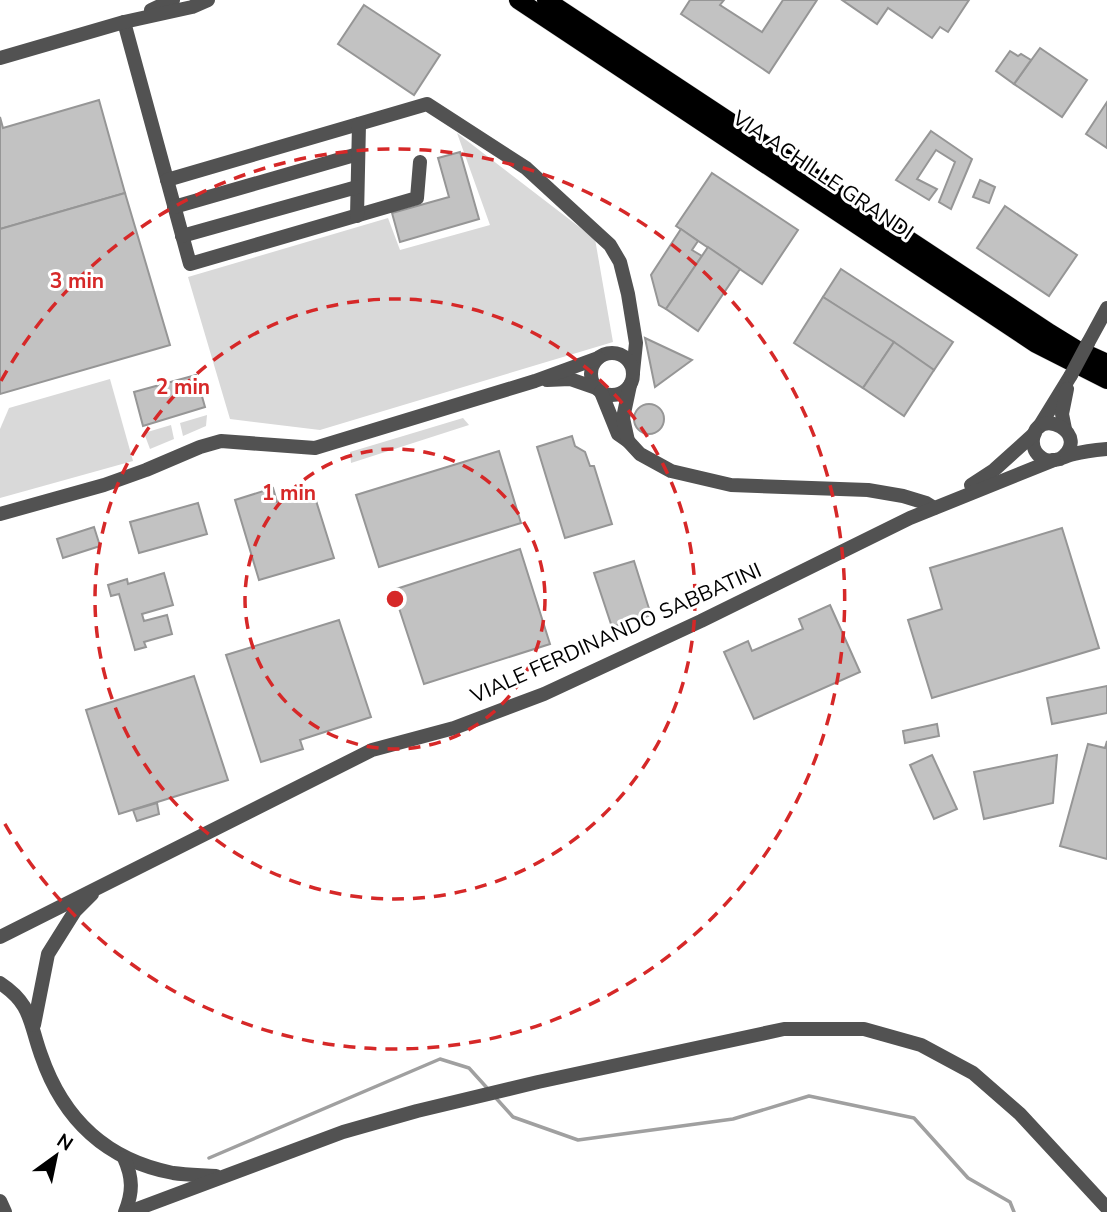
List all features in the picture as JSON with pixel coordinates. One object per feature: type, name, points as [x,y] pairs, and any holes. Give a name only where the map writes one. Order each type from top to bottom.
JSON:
[{"type":"main road","name":"VIA ACHILLE GRANDI","points":[[517,0],[1036,344],[1107,380]]},
{"type":"main road","name":"VIA ACHILLE GRANDI","points":[[546,0],[1050,333],[1107,363]]},
{"type":"street","points":[[124,22],[173,0]]},
{"type":"street","points":[[0,58],[124,22],[192,7],[208,0]]},
{"type":"street","points":[[124,22],[190,264],[417,198],[420,162]]},
{"type":"street","points":[[167,180],[427,104],[526,168],[610,245],[620,261],[636,343],[632,379],[623,418],[628,441]]},
{"type":"street","points":[[356,216],[359,124]]},
{"type":"street","points":[[174,207],[358,154]]},
{"type":"street","points":[[183,236],[358,187]]},
{"type":"street","points":[[1071,375],[1062,414],[1070,439],[1068,451],[1057,460],[1043,458],[1035,450],[1033,439],[1036,431],[1071,375],[1107,308]]},
{"type":"street","points":[[0,514],[104,485],[211,444],[221,442],[315,448],[535,381],[613,353],[622,346],[632,321]]},
{"type":"street","points":[[535,381],[570,379],[614,395],[626,390],[632,379],[629,361],[613,353]]},
{"type":"street","points":[[598,358],[592,370],[593,383],[599,390],[618,434],[640,454],[663,468],[731,485],[868,490],[939,506],[1075,453],[1101,449]]},
{"type":"street","points":[[939,506],[994,470],[1043,425],[1054,423],[1067,431],[1076,442],[1101,449]]},
{"type":"street","name":"VIALE FERDINANDO SABBATINI","points":[[0,937],[372,750],[454,729],[544,694],[939,506]]},
{"type":"street","points":[[34,1027],[48,954],[75,911],[100,886]]},
{"type":"street","points":[[0,983],[15,992],[29,1011],[43,1061],[57,1093],[86,1130],[124,1158],[175,1173],[222,1177]]},
{"type":"street","points":[[127,1212],[343,1132],[417,1111],[783,1030],[864,1029],[921,1045],[973,1073],[1020,1114],[1107,1208]]},
{"type":"street","points":[[124,1158],[132,1183],[127,1212]]},
{"type":"street","points":[[0,1201],[5,1212]]},
{"type":"shaded area","points":[[457,133],[595,239],[613,342],[320,430],[230,419],[188,277],[388,218],[400,250],[490,225]]},
{"type":"shaded area","points":[[110,379],[133,461],[0,498],[0,429],[9,408]]},
{"type":"shaded area","points":[[207,415],[206,426],[183,436],[180,423]]},
{"type":"shaded area","points":[[463,418],[469,425],[351,463],[350,452]]},
{"type":"shaded area","points":[[171,425],[174,439],[150,449],[144,433]]},
{"type":"building","points":[[690,0],[724,0],[720,5],[762,32],[783,0],[817,0],[769,73],[681,14]]},
{"type":"building","points":[[842,0],[969,0],[948,32],[940,27],[932,38],[888,8],[877,24]]},
{"type":"building","points":[[364,5],[440,55],[414,95],[338,44]]},
{"type":"building","points":[[1040,48],[1087,80],[1062,117],[1014,84]]},
{"type":"building","points":[[1010,51],[1031,60],[1014,84],[996,71]]},
{"type":"building","points":[[99,100],[125,193],[0,229],[0,117],[3,128]]},
{"type":"building","points":[[1107,102],[1107,148],[1086,134]]},
{"type":"building","points":[[931,131],[972,159],[951,209],[939,202],[955,162],[936,150],[917,179],[937,189],[929,200],[896,180]]},
{"type":"building","points":[[460,152],[479,219],[400,242],[392,213],[449,197],[438,158]]},
{"type":"building","points":[[712,173],[798,230],[762,284],[676,226]]},
{"type":"building","points":[[980,180],[995,187],[989,203],[973,197]]},
{"type":"building","points":[[125,193],[170,345],[0,394],[0,229]]},
{"type":"building","points":[[1005,206],[1077,255],[1049,296],[977,248]]},
{"type":"building","points":[[681,229],[698,241],[692,250],[702,256],[666,309],[659,305],[651,275]]},
{"type":"building","points":[[708,247],[740,269],[698,331],[666,309]]},
{"type":"building","points":[[841,269],[953,342],[934,370],[823,297]]},
{"type":"building","points":[[823,297],[894,342],[863,388],[794,343]]},
{"type":"building","points":[[645,338],[692,360],[655,387]]},
{"type":"building","points":[[894,342],[934,370],[904,416],[863,388]]},
{"type":"building","points":[[196,375],[205,407],[143,426],[134,392]]},
{"type":"building","points":[[649,404],[660,408],[664,419],[660,430],[649,434],[638,430],[634,419],[638,408]]},
{"type":"building","points":[[572,436],[575,446],[585,452],[590,466],[594,466],[612,524],[565,538],[537,447]]},
{"type":"building","points":[[499,451],[521,523],[379,567],[356,495]]},
{"type":"building","points":[[273,488],[277,502],[313,491],[334,558],[259,580],[235,500]]},
{"type":"building","points":[[198,503],[207,534],[139,553],[130,522]]},
{"type":"building","points":[[94,527],[100,546],[63,558],[57,539]]},
{"type":"building","points":[[1062,528],[1099,648],[932,698],[908,620],[942,609],[930,568]]},
{"type":"building","points":[[520,549],[550,644],[424,684],[393,590]]},
{"type":"building","points":[[634,561],[651,615],[612,627],[594,573]]},
{"type":"building","points":[[164,573],[173,605],[142,614],[144,621],[167,615],[172,634],[144,642],[146,647],[135,650],[119,594],[111,596],[108,585],[127,579],[128,584]]},
{"type":"building","points":[[830,605],[860,672],[754,719],[724,652],[748,641],[752,651],[803,629],[799,619]]},
{"type":"building","points":[[339,620],[371,717],[300,740],[303,749],[261,762],[226,655]]},
{"type":"building","points":[[194,676],[228,780],[119,814],[86,710]]},
{"type":"building","points":[[1107,686],[1107,713],[1052,724],[1047,698]]},
{"type":"building","points":[[937,724],[939,736],[905,743],[903,731]]},
{"type":"building","points":[[1107,741],[1107,859],[1060,846],[1088,744],[1105,748]]},
{"type":"building","points":[[932,755],[957,809],[934,819],[910,765]]},
{"type":"building","points":[[1057,755],[1053,803],[984,819],[974,772]]},
{"type":"building","points":[[157,803],[159,814],[137,821],[133,810]]},
{"type":"waterway","points":[[209,1158],[440,1059],[469,1068],[488,1089]]},
{"type":"waterway","points":[[495,1097],[513,1117],[578,1140],[733,1119],[809,1096],[914,1118],[968,1178],[1010,1202],[1014,1212]]}]
